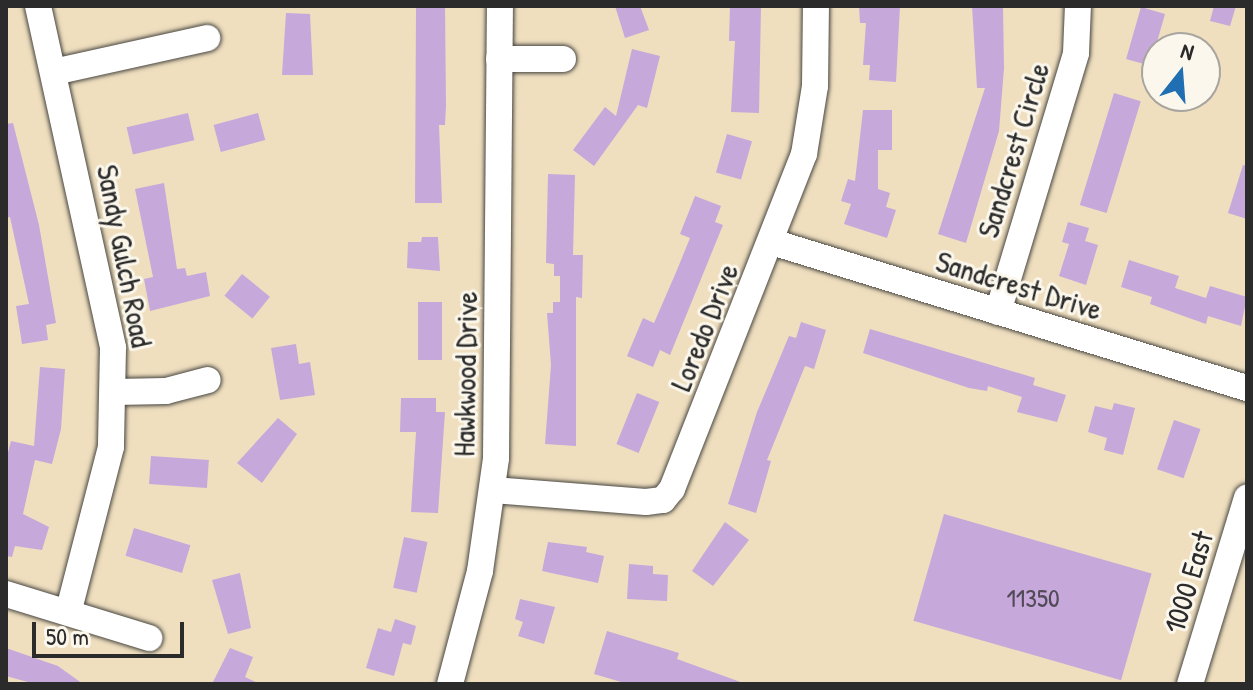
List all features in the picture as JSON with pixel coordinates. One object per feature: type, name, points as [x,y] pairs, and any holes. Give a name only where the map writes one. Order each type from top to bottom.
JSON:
[{"type":"street","name":"Sandy Gulch Road","points":[[38,6],[107,304],[115,392],[100,500],[68,613]]},
{"type":"street","name":"Hawkwood Drive","points":[[450,684],[480,571],[493,490],[500,6]]},
{"type":"street","name":"Loredo Drive","points":[[493,490],[630,502],[663,500],[679,477],[772,242],[811,120],[816,6]]},
{"type":"street","name":"Sandcrest Circle","points":[[998,312],[1076,53],[1078,6]]},
{"type":"street","points":[[54,72],[207,38]]},
{"type":"street","points":[[499,59],[563,59]]},
{"type":"street","name":"Sandcrest Drive","points":[[772,242],[1247,388]]},
{"type":"street","points":[[115,392],[166,391],[208,380]]},
{"type":"street","name":"1000 East","points":[[1190,684],[1247,498]]},
{"type":"street","points":[[6,594],[149,638]]},
{"type":"building","points":[[416,6],[445,6],[446,106],[445,125],[439,125],[442,203],[415,203]]},
{"type":"building","points":[[615,6],[640,6],[649,30],[625,38]]},
{"type":"building","points":[[730,6],[761,6],[759,113],[731,112],[735,41],[729,41]]},
{"type":"building","points":[[859,6],[900,6],[896,82],[869,80],[870,65],[863,65],[866,23],[860,23]]},
{"type":"building","points":[[972,6],[1003,6],[1004,68],[999,131],[966,243],[938,234],[985,88],[977,88]]},
{"type":"building","points":[[1214,6],[1236,6],[1230,26],[1210,21]]},
{"type":"building","points":[[1141,7],[1165,14],[1160,32],[1141,32],[1141,63],[1126,59]]},
{"type":"building","points":[[286,13],[310,14],[313,75],[282,75]]},
{"type":"building","points":[[632,49],[660,56],[647,108],[638,105],[594,166],[573,150],[605,107],[616,116]]},
{"type":"building","points":[[1114,93],[1141,101],[1107,213],[1080,205]]},
{"type":"building","points":[[863,110],[892,110],[892,150],[878,150],[878,189],[890,193],[886,207],[896,210],[887,238],[844,224],[851,204],[841,201],[848,179],[855,181]]},
{"type":"building","points":[[188,113],[194,140],[133,154],[127,127]]},
{"type":"building","points":[[258,113],[265,140],[221,152],[214,125]]},
{"type":"building","points":[[13,123],[39,225],[56,323],[46,325],[48,340],[22,344],[16,306],[29,304],[10,217],[6,218],[6,124]]},
{"type":"building","points":[[727,134],[752,141],[741,180],[716,172]]},
{"type":"building","points":[[1243,165],[1247,166],[1247,219],[1228,213]]},
{"type":"building","points":[[548,174],[575,175],[573,255],[583,255],[582,298],[576,297],[576,446],[545,444],[551,365],[547,313],[553,313],[553,302],[560,302],[560,276],[554,276],[554,264],[546,263]]},
{"type":"building","points":[[164,183],[177,269],[185,268],[187,276],[206,272],[210,296],[150,311],[144,279],[153,277],[135,189]]},
{"type":"building","points":[[695,196],[721,206],[715,222],[723,225],[670,355],[660,350],[653,367],[627,356],[643,318],[654,323],[677,270],[690,238],[680,234]]},
{"type":"building","points":[[1068,222],[1089,228],[1085,241],[1098,245],[1086,285],[1059,276],[1069,244],[1062,242]]},
{"type":"building","points":[[422,237],[438,237],[440,271],[407,268],[408,242],[421,242]]},
{"type":"building","points":[[1129,260],[1179,276],[1175,288],[1206,298],[1210,286],[1247,297],[1241,326],[1208,316],[1206,324],[1150,304],[1152,297],[1121,287]]},
{"type":"building","points":[[242,274],[270,297],[252,318],[224,296]]},
{"type":"building","points":[[418,302],[442,302],[442,360],[418,360]]},
{"type":"building","points":[[801,322],[826,330],[814,369],[805,366],[767,460],[771,461],[756,513],[728,504],[757,412],[789,336],[796,338]]},
{"type":"building","points":[[870,329],[1035,378],[1033,385],[1066,395],[1057,422],[1017,412],[1022,397],[988,386],[987,391],[969,388],[863,353]]},
{"type":"building","points":[[296,344],[299,364],[310,362],[315,395],[280,400],[271,348]]},
{"type":"building","points":[[40,367],[65,369],[61,429],[52,464],[35,460],[23,514],[49,527],[42,550],[15,546],[12,557],[6,556],[6,460],[11,441],[34,446]]},
{"type":"building","points":[[637,393],[659,402],[639,453],[616,444]]},
{"type":"building","points":[[401,398],[436,398],[436,412],[445,412],[438,513],[411,512],[416,432],[400,432]]},
{"type":"building","points":[[1114,403],[1135,408],[1123,455],[1104,450],[1107,438],[1088,432],[1095,406],[1112,410]]},
{"type":"building","points":[[278,418],[297,434],[262,483],[237,463]]},
{"type":"building","points":[[1174,420],[1200,429],[1184,478],[1157,469]]},
{"type":"building","points":[[151,456],[209,460],[207,488],[149,484]]},
{"type":"building","points":[[944,514],[1152,574],[1121,680],[913,621]]},
{"type":"building","points":[[725,522],[749,540],[713,586],[692,571]]},
{"type":"building","points":[[134,528],[190,545],[182,573],[126,556]]},
{"type":"building","points":[[404,537],[427,542],[417,593],[393,588]]},
{"type":"building","points":[[548,542],[587,547],[586,552],[604,556],[598,583],[542,571]]},
{"type":"building","points":[[629,564],[653,566],[653,574],[668,575],[667,601],[627,599]]},
{"type":"building","points":[[240,573],[251,628],[228,634],[212,580]]},
{"type":"building","points":[[520,599],[555,607],[544,644],[518,636],[523,622],[515,619]]},
{"type":"building","points":[[395,619],[416,626],[411,645],[403,643],[394,676],[366,668],[378,628],[391,632]]},
{"type":"building","points":[[607,631],[679,653],[677,659],[746,684],[628,684],[594,674]]},
{"type":"building","points":[[6,648],[58,666],[83,684],[35,684],[6,676]]},
{"type":"building","points":[[230,648],[253,657],[245,677],[260,684],[212,684]]}]
